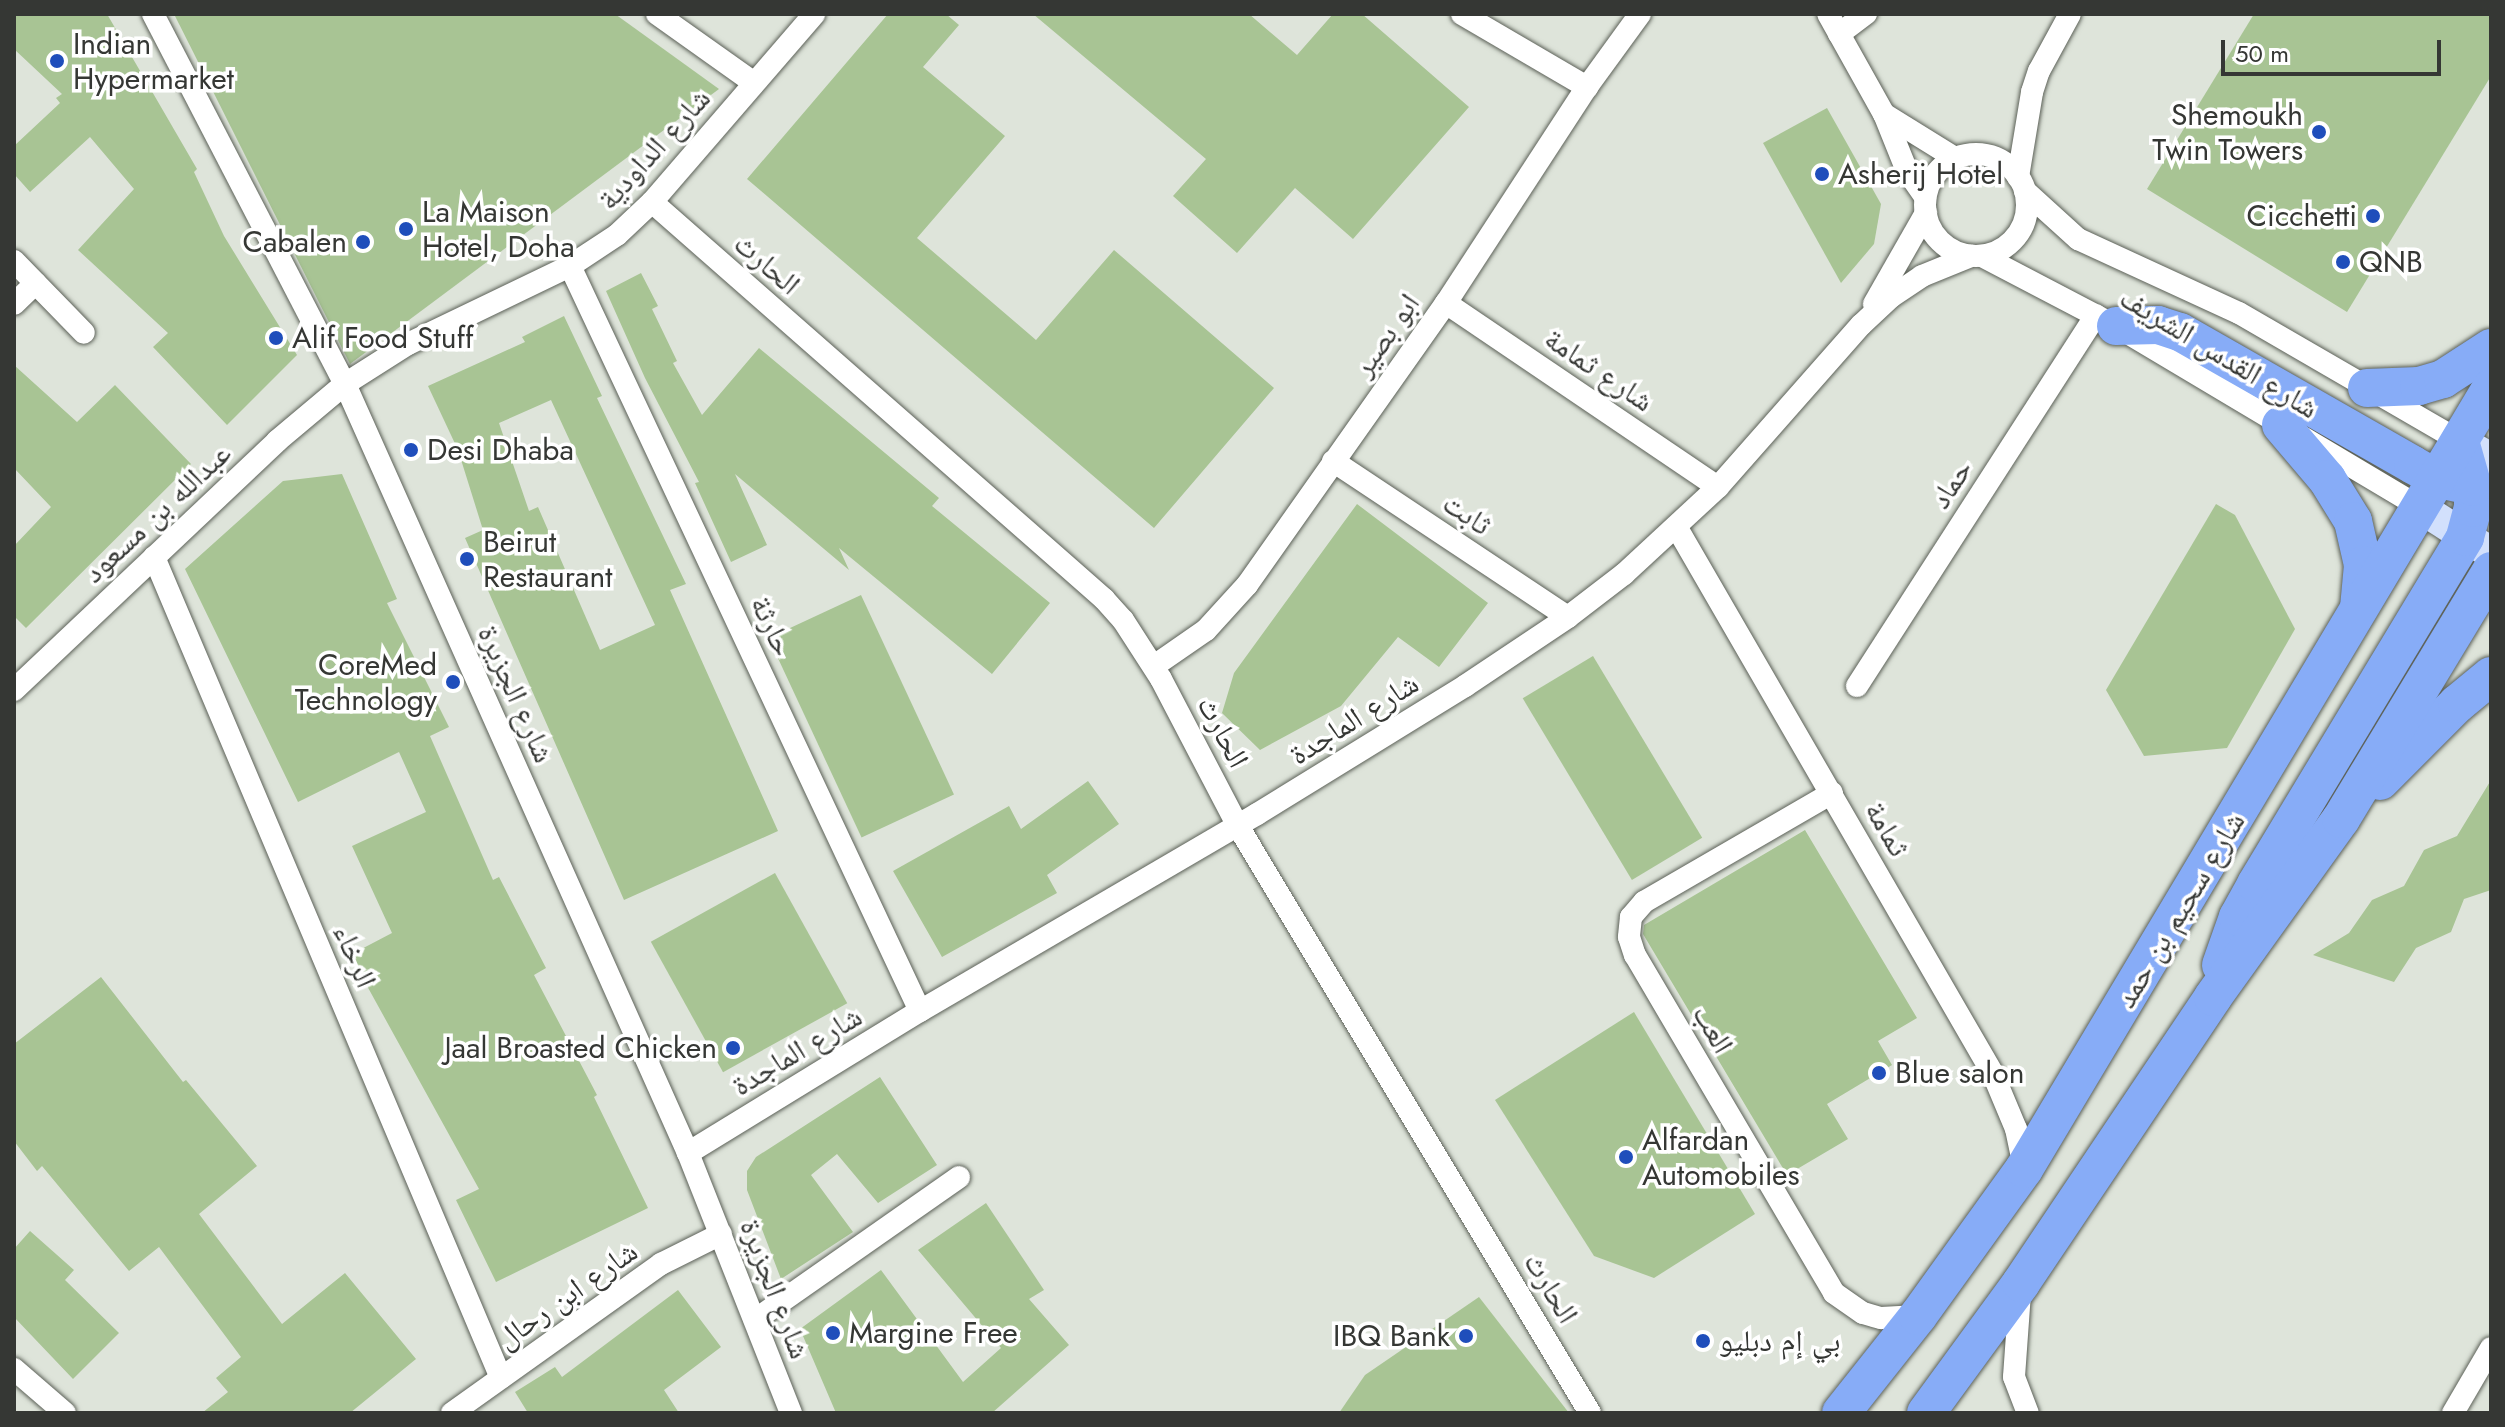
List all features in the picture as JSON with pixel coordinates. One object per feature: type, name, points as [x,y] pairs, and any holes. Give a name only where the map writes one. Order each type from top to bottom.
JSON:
[{"type":"highway","points":[[2106,320],[2158,325],[2180,332],[2469,497],[2238,917],[2213,997]]},
{"type":"highway","points":[[2367,388],[2419,386],[2443,379],[2491,348]]},
{"type":"highway","name":"شارع سحيم بن حمد","points":[[1841,1413],[1918,1316],[2024,1169],[2359,615],[2469,497],[2491,388]]},
{"type":"highway","points":[[2281,425],[2327,479],[2353,521],[2363,565],[2359,615]]},
{"type":"highway","points":[[1926,1413],[2021,1283],[2213,997],[2341,819],[2491,571]]},
{"type":"highway","points":[[2341,819],[2457,704],[2491,676]]},
{"type":"street","name":"شارع الجزيرة","points":[[153,14],[345,384],[688,1153],[791,1413]]},
{"type":"street","points":[[657,14],[754,83]]},
{"type":"street","name":"شارع الداودية","points":[[345,384],[408,344],[570,266],[617,235],[652,202],[814,14]]},
{"type":"street","points":[[1462,14],[1587,87]]},
{"type":"street","name":"ابو بصير","points":[[1154,666],[1172,657],[1225,611],[1446,303],[1587,87],[1640,14]]},
{"type":"street","points":[[1866,14],[1833,24],[1884,114],[1941,242],[1976,256],[2003,249],[2019,234],[2026,213],[2022,184],[2032,92],[2039,71],[2070,14]]},
{"type":"street","points":[[1884,114],[1955,158]]},
{"type":"street","points":[[1925,205],[1938,170],[1955,158],[1975,154],[1995,157],[2022,184]]},
{"type":"street","name":"شارع القدس الشريف","points":[[2022,184],[2078,239],[2239,313],[2367,388],[2469,497]]},
{"type":"street","name":"الحارث","points":[[652,202],[1104,599],[1154,666],[1238,826],[1590,1413]]},
{"type":"street","name":"شارع الماجدة","points":[[1861,325],[1925,205]]},
{"type":"street","name":"شارع القدس الشريف","points":[[1976,256],[2106,320],[2281,425],[2469,497]]},
{"type":"street","name":"شارع الماجدة","points":[[688,1153],[920,1011],[1238,826],[1478,678],[1568,617],[1677,528],[1718,487],[1861,325],[1905,287],[1944,265],[1976,256]]},
{"type":"street","points":[[14,261],[84,333]]},
{"type":"street","name":"حارثة","points":[[570,266],[920,1011]]},
{"type":"street","points":[[14,304],[36,283]]},
{"type":"street","name":"شارع ثمامة","points":[[1446,303],[1718,487]]},
{"type":"street","name":"حماد","points":[[1857,686],[2106,320]]},
{"type":"street","name":"عبدالله بن مسعود","points":[[14,690],[277,441],[345,384]]},
{"type":"street","name":"ثابت","points":[[1333,461],[1568,617]]},
{"type":"street","name":"ثمامة","points":[[1677,528],[2002,1091],[2016,1129],[2024,1169]]},
{"type":"street","name":"الرخاء","points":[[154,557],[501,1378]]},
{"type":"street","name":"العب","points":[[1832,793],[1644,902],[1631,917],[1629,937],[1635,955],[1834,1293],[1863,1313],[1881,1318],[1918,1316]]},
{"type":"street","points":[[755,1320],[959,1177]]},
{"type":"street","name":"شارع ابن رحال","points":[[452,1413],[661,1264],[721,1234]]},
{"type":"street","points":[[2021,1283],[2013,1359],[2019,1394],[2028,1413]]},
{"type":"street","points":[[2453,1413],[2491,1348]]},
{"type":"street","points":[[14,1369],[65,1413]]},
{"type":"building","points":[[14,14],[107,14],[197,169],[194,172],[224,236],[297,355],[227,425],[153,347],[168,333],[78,250],[134,189],[90,137],[30,192],[14,174],[14,146],[60,103],[56,98],[62,94],[14,49]]},
{"type":"building","name":"La Maison Hotel, Doha","points":[[174,14],[615,14],[719,89],[350,364]]},
{"type":"building","points":[[888,14],[946,14],[959,25],[923,67],[1005,136],[917,238],[1036,340],[1114,250],[1274,388],[1154,528],[747,179]]},
{"type":"building","points":[[1033,14],[1249,14],[1297,55],[1333,14],[1362,14],[1469,107],[1353,239],[1295,188],[1237,253],[1173,196],[1206,159]]},
{"type":"building","name":"Shemoukh Twin Towers","points":[[2254,14],[2491,14],[2491,76],[2347,312],[2147,189]]},
{"type":"building","name":"Asherij Hotel","points":[[1827,108],[1881,204],[1874,244],[1841,283],[1763,143]]},
{"type":"building","points":[[641,273],[658,306],[652,309],[677,361],[673,363],[702,415],[759,348],[939,498],[932,506],[1050,603],[992,674],[839,548],[849,570],[735,474],[767,545],[731,562],[695,483],[699,482],[645,378],[606,291]]},
{"type":"building","points":[[564,316],[602,396],[597,398],[686,584],[670,590],[778,831],[624,900],[465,538],[483,530],[458,450],[428,386],[525,342],[522,337]],"holes":[[[551,400],[655,625],[600,650],[538,507],[529,511],[499,423]]]},
{"type":"building","points":[[14,365],[77,422],[115,385],[191,464],[26,628],[14,616],[14,546],[51,507],[14,468]]},
{"type":"building","points":[[342,474],[397,599],[387,603],[449,727],[430,736],[493,880],[499,877],[546,968],[534,975],[597,1095],[594,1097],[648,1208],[496,1282],[456,1200],[479,1189],[350,955],[392,933],[352,846],[426,812],[399,752],[298,802],[185,569],[283,481]]},
{"type":"building","points":[[1357,504],[1488,603],[1439,667],[1398,637],[1341,706],[1260,750],[1222,713],[1234,673]]},
{"type":"building","points":[[2216,504],[2235,515],[2295,629],[2227,748],[2144,756],[2106,690]]},
{"type":"building","points":[[861,595],[954,794],[862,837],[769,638]]},
{"type":"building","points":[[1593,656],[1702,838],[1632,880],[1523,698]]},
{"type":"building","points":[[2491,780],[2491,890],[2464,899],[2451,932],[2416,948],[2394,982],[2313,955],[2349,933],[2372,900],[2404,886],[2424,850],[2457,836]]},
{"type":"building","points":[[1088,781],[1119,824],[1047,875],[1057,893],[942,957],[893,871],[1009,806],[1021,829]]},
{"type":"building","points":[[1805,830],[1917,1018],[1878,1041],[1892,1065],[1827,1104],[1848,1139],[1787,1175],[1643,934],[1644,925]]},
{"type":"building","points":[[775,873],[847,1003],[723,1072],[651,942]]},
{"type":"building","points":[[101,977],[183,1082],[186,1080],[257,1166],[199,1214],[282,1324],[345,1273],[416,1359],[350,1413],[202,1413],[228,1392],[216,1378],[241,1357],[159,1247],[129,1271],[42,1166],[37,1171],[14,1141],[14,1044]]},
{"type":"building","name":"Alfardan Automobiles","points":[[1634,1012],[1755,1214],[1654,1278],[1594,1256],[1495,1100]]},
{"type":"building","points":[[880,1077],[937,1165],[878,1203],[837,1154],[811,1175],[853,1232],[781,1279],[747,1190],[747,1171],[756,1157]]},
{"type":"building","points":[[986,1203],[1044,1290],[1029,1299],[1069,1345],[992,1413],[836,1413],[800,1329],[881,1270],[963,1382],[1001,1348],[918,1250]]},
{"type":"building","points":[[30,1231],[74,1270],[65,1280],[119,1333],[73,1379],[14,1317],[14,1249]]},
{"type":"building","points":[[678,1290],[721,1347],[664,1390],[679,1413],[528,1413],[515,1392],[555,1367],[562,1377]]},
{"type":"building","name":"IBQ Bank","points":[[1479,1297],[1569,1413],[1339,1413],[1365,1375]]},
{"type":"place","name":"Indian Hypermarket","points":[[57,61]]},
{"type":"place","name":"Shemoukh Twin Towers","points":[[2319,132]]},
{"type":"place","name":"Asherij Hotel","points":[[1822,174]]},
{"type":"place","name":"Cicchetti","points":[[2373,216]]},
{"type":"place","name":"La Maison Hotel, Doha","points":[[406,229]]},
{"type":"place","name":"Cabalen","points":[[363,242]]},
{"type":"place","name":"QNB","points":[[2343,262]]},
{"type":"place","name":"Alif Food Stuff","points":[[276,338]]},
{"type":"place","name":"Desi Dhaba","points":[[411,450]]},
{"type":"place","name":"Beirut Restaurant","points":[[467,559]]},
{"type":"place","name":"CoreMed Technology","points":[[453,682]]},
{"type":"place","name":"Jaal Broasted Chicken","points":[[733,1048]]},
{"type":"place","name":"Blue salon","points":[[1879,1073]]},
{"type":"place","name":"Alfardan Automobiles","points":[[1626,1157]]},
{"type":"place","name":"Margine Free","points":[[833,1333]]},
{"type":"place","name":"IBQ Bank","points":[[1466,1336]]},
{"type":"place","name":"بي إم دبليو","points":[[1703,1341]]}]
